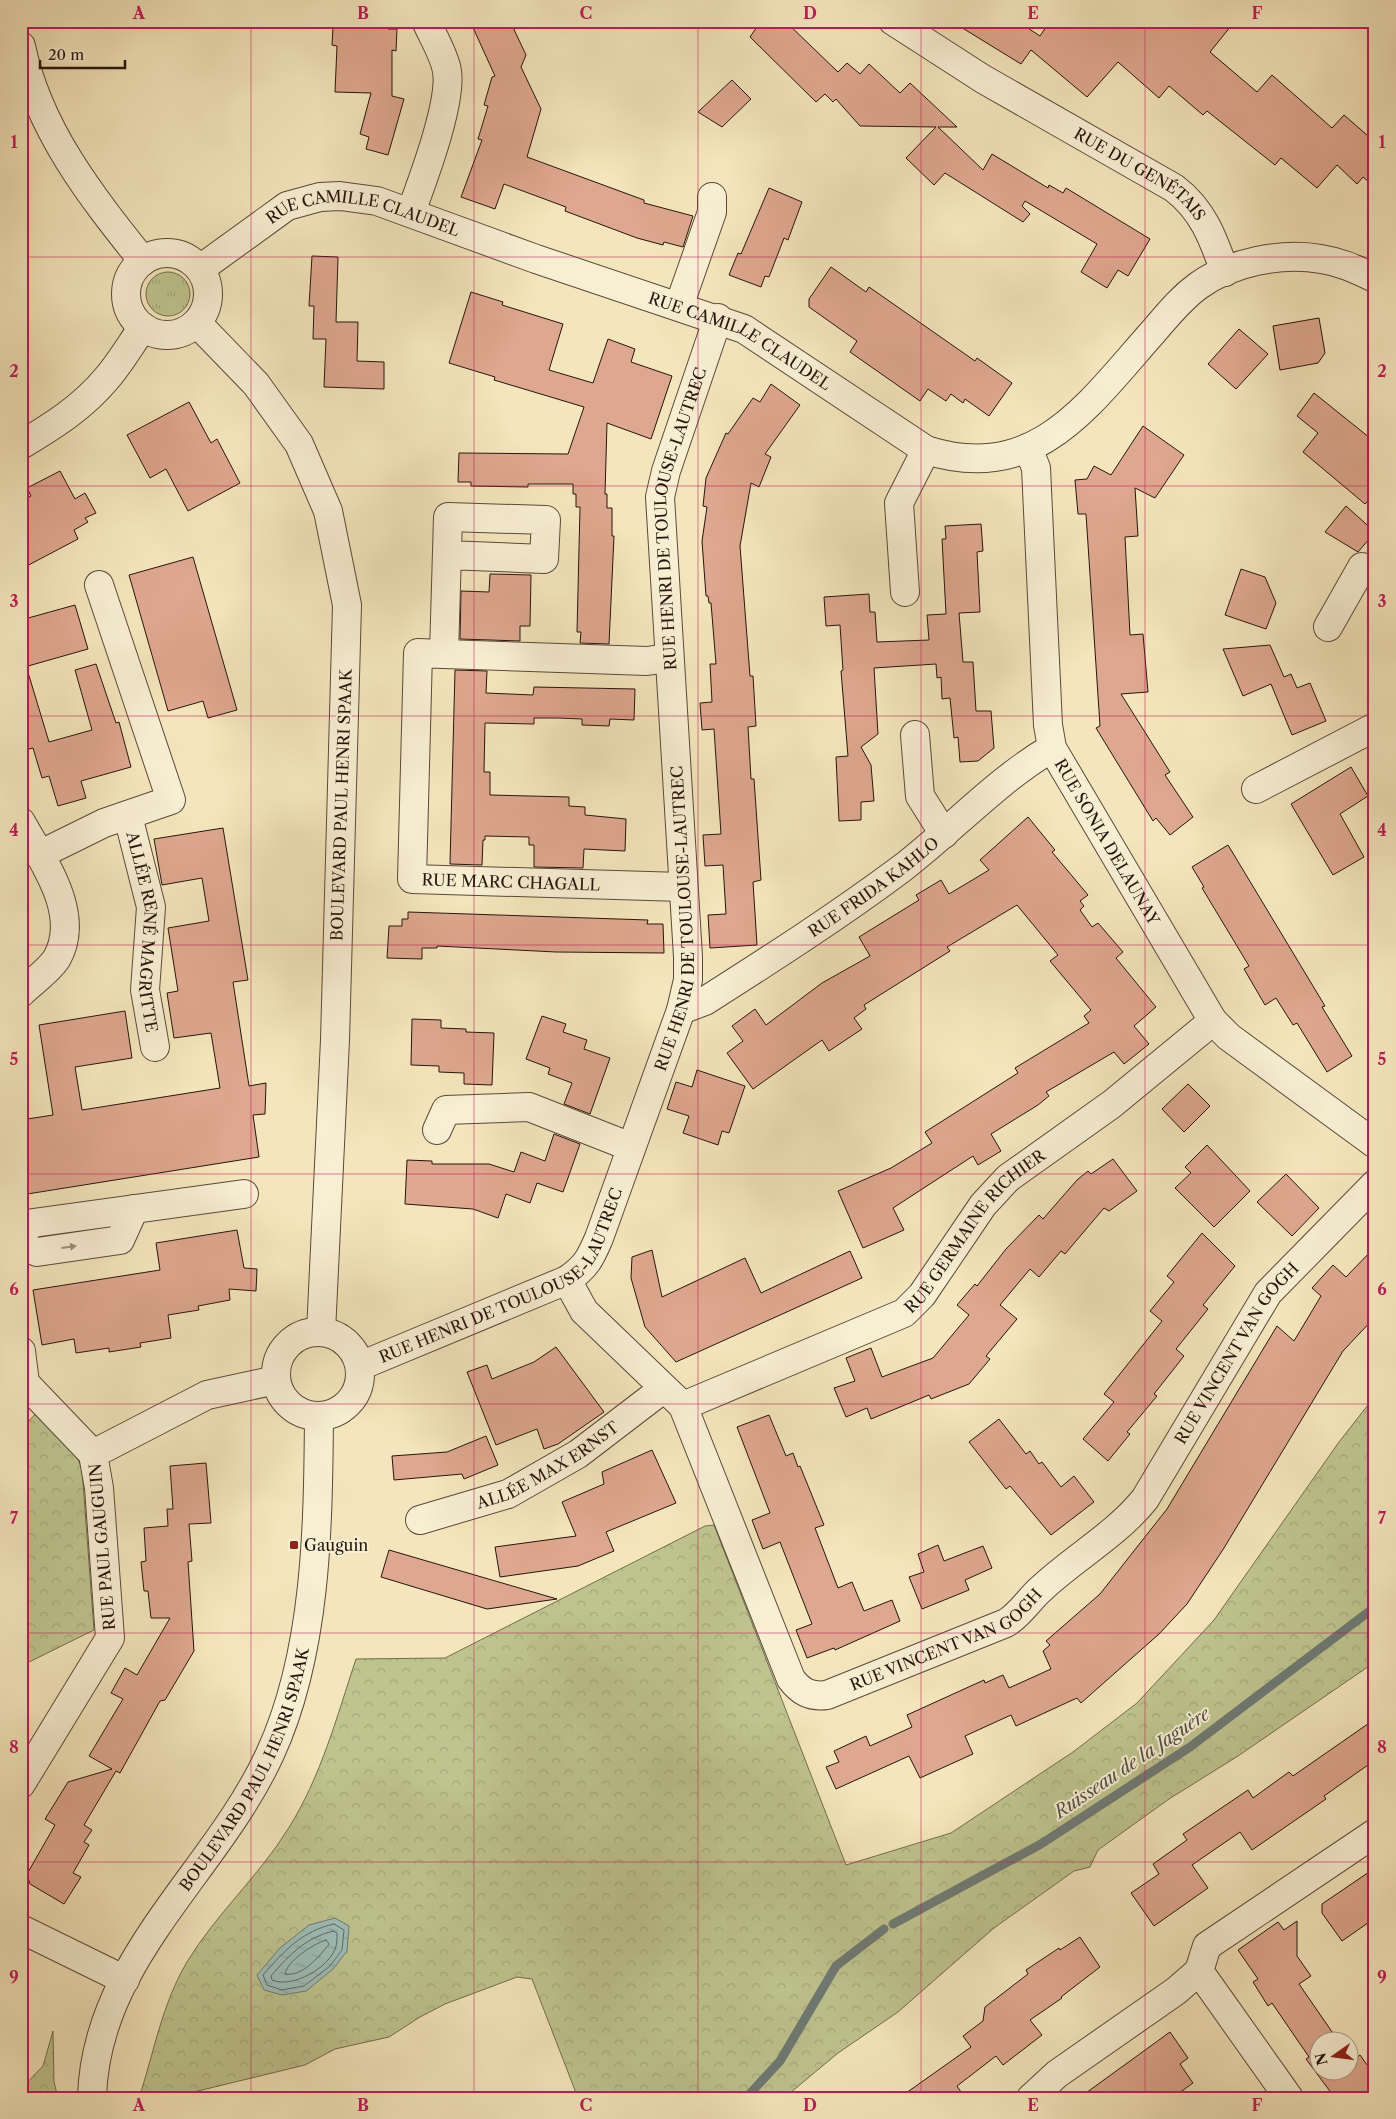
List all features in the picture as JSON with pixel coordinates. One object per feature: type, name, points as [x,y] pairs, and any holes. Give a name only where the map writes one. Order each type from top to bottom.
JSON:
[{"type":"street","points":[[411,212],[428,165],[447,96],[447,69],[426,21]]},
{"type":"street","name":"RUE DU GENÉTAIS","points":[[893,21],[983,79],[1174,188],[1190,201],[1201,216],[1209,230],[1226,272]]},
{"type":"street","points":[[21,46],[43,114],[68,161],[143,261]]},
{"type":"street","name":"RUE CAMILLE CLAUDEL","points":[[200,269],[272,215],[304,199],[340,196],[377,201],[536,259],[718,318],[744,329],[926,450],[948,457],[973,460],[1028,448],[1054,436],[1078,416],[1179,302],[1199,285],[1226,272]]},
{"type":"street","points":[[679,306],[712,212],[712,197]]},
{"type":"street","points":[[173,253],[191,260],[200,269],[207,284],[209,298],[205,310],[197,323],[182,333],[168,336],[152,333],[143,327],[130,312],[126,291],[131,274],[143,261],[157,254],[173,253]]},
{"type":"street","points":[[1226,272],[1272,259],[1299,257],[1321,259],[1349,266],[1375,278]]},
{"type":"street","name":"RUE HENRI DE TOULOUSE-LAUTREC","points":[[360,1366],[567,1280],[589,1262],[681,1010],[688,980],[660,497],[666,470],[718,318]]},
{"type":"street","name":"BOULEVARD PAUL HENRI SPAAK","points":[[197,323],[256,384],[299,444],[328,511],[347,605],[335,1040],[321,1332]]},
{"type":"street","points":[[21,445],[57,424],[80,406],[107,378],[143,327]]},
{"type":"street","name":"RUE SONIA DELAUNAY","points":[[1028,448],[1036,468],[1048,725],[1052,748],[1213,1021],[1229,1037],[1375,1144]]},
{"type":"street","points":[[905,592],[899,503],[926,450]]},
{"type":"street","points":[[444,654],[447,556]]},
{"type":"street","points":[[1328,628],[1362,567]]},
{"type":"street","name":"ALLÉE RENÉ MAGRITTE","points":[[39,855],[104,823],[171,800],[99,585]]},
{"type":"street","name":"RUE MARC CHAGALL","points":[[668,658],[647,661],[418,653],[412,879],[682,887]]},
{"type":"street","points":[[1256,789],[1375,727]]},
{"type":"street","points":[[915,735],[920,796],[944,834]]},
{"type":"street","name":"RUE FRIDA KAHLO","points":[[681,1010],[705,1002],[900,870],[1027,762],[1052,748]]},
{"type":"street","name":"ALLÉE RENÉ MAGRITTE","points":[[128,816],[151,906],[145,990],[155,1047]]},
{"type":"street","points":[[21,822],[54,882],[66,926],[56,958],[21,993]]},
{"type":"street","name":"RUE GERMAINE RICHIER","points":[[673,1398],[904,1313],[922,1295],[982,1205],[1008,1178],[1112,1104],[1213,1021]]},
{"type":"street","points":[[438,1130],[446,1110],[530,1107],[631,1146]]},
{"type":"street","name":"RUE VINCENT VAN GOGH","points":[[567,1280],[584,1311],[673,1398],[791,1678],[799,1689],[809,1694],[827,1695],[1006,1623],[1015,1617],[1042,1588],[1132,1516],[1145,1499],[1268,1293],[1375,1184]]},
{"type":"street","points":[[21,1232],[33,1223],[244,1194]]},
{"type":"street","points":[[21,1246],[37,1252],[120,1240],[134,1209]]},
{"type":"street","points":[[321,1332],[334,1335],[345,1342],[354,1352],[360,1366],[360,1383],[352,1400],[338,1412],[320,1417],[305,1415],[293,1408],[283,1398],[276,1380],[278,1361],[286,1346],[302,1335],[321,1332]]},
{"type":"street","points":[[21,1351],[23,1384],[93,1454]]},
{"type":"street","name":"RUE PAUL GAUGUIN","points":[[21,1784],[110,1638],[99,1488],[93,1454],[208,1395],[276,1380]]},
{"type":"street","name":"ALLÉE MAX ERNST","points":[[420,1520],[508,1494],[673,1398]]},
{"type":"street","name":"BOULEVARD PAUL HENRI SPAAK","points":[[92,2098],[92,2072],[98,2046],[109,2012],[125,1980],[157,1923],[222,1837],[249,1795],[270,1754],[286,1713],[300,1660],[310,1608],[320,1417]]},
{"type":"street","points":[[1031,2098],[1057,2074],[1176,1991],[1199,1971],[1207,1946],[1375,1833]]},
{"type":"street","points":[[21,1929],[125,1980]]},
{"type":"street","points":[[1199,1971],[1289,2098]]},
{"type":"green space","points":[[164,272],[172,272],[184,278],[190,294],[184,310],[172,316],[164,316],[152,310],[146,298],[146,290],[152,278]]},
{"type":"green space","points":[[1375,1396],[1375,1662],[1238,1756],[1169,1799],[1098,1850],[1090,1867],[1074,1871],[994,1928],[898,2012],[838,2053],[784,2098],[578,2098],[532,1979],[517,1977],[445,2004],[389,2037],[335,2049],[305,2065],[169,2098],[139,2098],[159,2028],[178,1978],[198,1944],[277,1846],[300,1809],[327,1746],[356,1659],[445,1658],[705,1526],[714,1525],[846,1865],[951,1833],[1073,1752],[1137,1703],[1214,1620],[1339,1442]]},
{"type":"green space","points":[[37,1412],[75,1452],[82,1469],[94,1630],[21,1666],[21,1430]]},
{"type":"green space","points":[[53,2031],[54,2082],[58,2098],[21,2098],[21,2089],[43,2066]]},
{"type":"water","points":[[335,1918],[349,1926],[347,1951],[333,1969],[306,1991],[282,1995],[264,1990],[257,1975],[280,1948],[309,1925]]},
{"type":"building","points":[[351,21],[388,21],[388,29],[397,29],[396,51],[392,50],[392,96],[404,99],[388,155],[366,149],[369,137],[360,134],[371,93],[335,92],[337,46],[332,45],[333,27],[350,27]]},
{"type":"building","points":[[470,21],[510,21],[526,55],[521,67],[541,109],[527,157],[644,200],[644,203],[693,216],[683,247],[664,242],[663,245],[637,238],[565,211],[566,207],[504,184],[495,209],[461,197],[482,140],[478,139],[488,106],[484,105],[492,77],[495,76]]},
{"type":"building","points":[[761,21],[785,21],[838,72],[847,63],[860,74],[869,64],[900,93],[910,83],[957,127],[938,127],[983,170],[992,154],[1048,188],[1049,185],[1063,193],[1066,188],[1150,239],[1128,276],[1118,270],[1107,288],[1081,272],[1097,244],[1025,201],[1022,206],[1030,214],[1023,222],[945,173],[934,185],[906,158],[936,127],[860,126],[836,99],[833,102],[825,94],[816,102],[750,37]]},
{"type":"building","points":[[951,21],[1017,21],[1040,36],[1050,21],[1235,21],[1210,52],[1257,92],[1272,75],[1332,128],[1344,115],[1375,142],[1375,187],[1363,177],[1357,184],[1337,165],[1317,188],[1281,158],[1275,165],[1207,111],[1203,115],[1169,86],[1159,98],[1118,62],[1087,97],[1031,50],[1021,64]]},
{"type":"building","points":[[732,80],[751,99],[722,127],[698,112]]},
{"type":"building","points":[[769,188],[802,202],[788,240],[784,238],[769,277],[765,276],[761,287],[729,275],[738,253],[741,254]]},
{"type":"building","points":[[312,256],[338,257],[336,322],[358,322],[357,361],[384,362],[384,389],[324,387],[326,339],[313,339],[314,306],[309,306]]},
{"type":"building","points":[[831,267],[866,292],[869,287],[975,361],[977,358],[1012,383],[989,416],[965,399],[963,403],[951,394],[946,401],[928,389],[920,401],[850,352],[857,341],[809,307],[809,299]]},
{"type":"building","points":[[471,292],[503,302],[502,305],[563,324],[549,370],[593,383],[608,339],[635,349],[631,362],[672,376],[651,439],[607,423],[605,494],[607,494],[607,508],[612,508],[612,536],[614,536],[609,644],[580,643],[581,632],[577,632],[580,507],[576,507],[576,494],[573,494],[573,484],[528,484],[528,487],[471,486],[471,482],[458,482],[459,453],[568,454],[584,407],[494,380],[495,377],[449,363]]},
{"type":"building","points":[[1319,318],[1325,353],[1318,363],[1280,370],[1273,326]]},
{"type":"building","points":[[1239,329],[1268,354],[1236,389],[1208,364]]},
{"type":"building","points":[[771,384],[800,405],[765,454],[771,457],[759,487],[751,483],[740,546],[750,676],[753,676],[756,726],[748,727],[751,779],[754,779],[761,880],[753,882],[757,945],[710,948],[708,915],[726,914],[723,865],[705,866],[703,835],[721,834],[714,729],[702,730],[700,703],[712,702],[710,664],[716,664],[711,603],[709,603],[708,596],[706,596],[702,541],[707,507],[703,506],[706,478],[726,433],[728,434],[753,398],[760,402]]},
{"type":"building","points":[[1314,393],[1375,442],[1375,492],[1365,504],[1303,452],[1318,433],[1297,416]]},
{"type":"building","points":[[189,402],[211,443],[217,439],[240,483],[188,511],[166,469],[150,478],[127,435]]},
{"type":"building","points":[[1143,426],[1184,455],[1155,498],[1135,488],[1138,536],[1125,537],[1130,635],[1143,634],[1148,692],[1121,694],[1170,772],[1165,775],[1193,817],[1170,835],[1156,818],[1153,821],[1096,728],[1100,726],[1086,514],[1078,514],[1075,480],[1087,479],[1094,466],[1111,475]]},
{"type":"building","points":[[60,471],[75,499],[85,493],[96,513],[85,518],[88,522],[74,530],[78,539],[21,569],[21,502],[31,496],[27,488]]},
{"type":"building","points":[[1346,506],[1375,532],[1358,552],[1325,532]]},
{"type":"building","points":[[981,524],[983,551],[977,552],[980,612],[959,613],[963,662],[973,662],[976,711],[991,711],[994,748],[978,761],[960,762],[958,737],[954,738],[950,698],[942,699],[941,677],[937,678],[936,664],[874,668],[878,734],[861,747],[871,765],[874,801],[861,802],[861,820],[839,821],[836,757],[848,756],[841,671],[843,670],[840,625],[826,626],[824,597],[869,594],[870,612],[875,612],[877,642],[929,640],[927,615],[946,614],[942,539],[946,539],[945,526]]},
{"type":"building","points":[[193,557],[237,710],[208,718],[203,701],[168,711],[129,575]]},
{"type":"building","points":[[1241,569],[1265,577],[1276,603],[1266,629],[1225,615]]},
{"type":"building","points":[[490,574],[531,575],[530,626],[520,626],[520,641],[460,639],[461,591],[489,592]]},
{"type":"building","points":[[75,605],[88,649],[21,668],[21,620]]},
{"type":"building","points":[[1270,645],[1284,677],[1291,674],[1297,688],[1310,683],[1326,721],[1292,735],[1271,684],[1243,696],[1223,649]]},
{"type":"building","points":[[96,664],[116,723],[119,722],[131,767],[81,781],[86,798],[58,806],[49,776],[42,778],[33,748],[21,751],[21,669],[27,669],[49,742],[92,730],[75,670]]},
{"type":"building","points":[[455,670],[487,671],[486,693],[533,695],[534,687],[635,689],[634,720],[610,719],[609,726],[582,725],[582,719],[558,718],[534,718],[534,724],[485,723],[484,772],[490,772],[490,795],[569,797],[569,806],[585,807],[585,815],[626,819],[625,851],[584,849],[583,868],[534,867],[534,845],[529,845],[529,837],[485,836],[485,840],[483,840],[482,865],[450,864]]},
{"type":"building","points":[[1351,767],[1368,796],[1340,814],[1364,857],[1333,875],[1291,804]]},
{"type":"building","points":[[1028,817],[1055,850],[1052,852],[1088,895],[1080,901],[1084,906],[1080,910],[1092,927],[1098,923],[1123,952],[1116,958],[1156,1007],[1134,1026],[1149,1044],[1124,1064],[1114,1052],[1046,1092],[1049,1096],[1038,1105],[991,1134],[1001,1151],[978,1165],[973,1156],[893,1208],[904,1230],[863,1248],[838,1191],[891,1168],[932,1143],[925,1132],[1018,1073],[1015,1068],[1089,1023],[1084,1016],[1091,1010],[1050,961],[1058,955],[1017,905],[947,947],[950,951],[864,1005],[866,1009],[854,1018],[862,1029],[829,1051],[822,1040],[753,1089],[727,1053],[743,1041],[732,1026],[755,1009],[766,1025],[822,983],[870,956],[859,937],[919,900],[916,895],[941,880],[949,894],[989,870],[980,860]]},
{"type":"building","points":[[223,828],[248,980],[233,982],[249,1086],[266,1083],[265,1114],[253,1115],[259,1157],[21,1195],[21,1120],[53,1115],[39,1025],[125,1011],[132,1058],[75,1067],[82,1110],[220,1088],[211,1033],[174,1038],[167,993],[178,991],[168,928],[209,921],[202,878],[162,885],[154,839]]},
{"type":"building","points":[[1228,845],[1325,1006],[1322,1007],[1352,1056],[1327,1072],[1297,1023],[1293,1025],[1276,998],[1265,1005],[1244,969],[1249,966],[1202,888],[1204,887],[1192,867]]},
{"type":"building","points":[[408,912],[648,920],[647,924],[663,924],[664,953],[556,952],[437,946],[437,948],[422,948],[422,959],[387,958],[389,926],[402,926],[402,919],[408,919]]},
{"type":"building","points":[[542,1016],[566,1024],[563,1032],[587,1040],[584,1049],[610,1058],[590,1114],[564,1104],[572,1083],[548,1074],[550,1068],[526,1059]]},
{"type":"building","points":[[412,1019],[441,1020],[441,1028],[466,1029],[466,1032],[494,1033],[492,1085],[464,1084],[464,1073],[439,1072],[439,1066],[411,1065]]},
{"type":"building","points":[[697,1070],[745,1086],[729,1133],[722,1131],[718,1145],[683,1133],[689,1116],[667,1109],[676,1082],[692,1087]]},
{"type":"building","points":[[1188,1084],[1210,1106],[1184,1132],[1162,1109]]},
{"type":"building","points":[[554,1134],[580,1144],[563,1192],[537,1183],[530,1203],[506,1194],[498,1218],[473,1209],[405,1204],[407,1160],[432,1161],[432,1164],[489,1164],[514,1172],[521,1152],[545,1161]]},
{"type":"building","points":[[1207,1145],[1250,1191],[1214,1227],[1175,1188],[1191,1173],[1185,1167]]},
{"type":"building","points":[[1113,1159],[1137,1191],[1109,1211],[1104,1208],[1065,1254],[1061,1251],[1039,1277],[1030,1269],[1000,1305],[1017,1319],[986,1356],[990,1359],[969,1384],[931,1399],[929,1395],[871,1419],[867,1408],[846,1417],[834,1388],[855,1381],[846,1358],[871,1348],[882,1377],[933,1358],[969,1315],[957,1305],[975,1284],[977,1286],[1006,1249],[1039,1215],[1043,1219],[1077,1180],[1088,1171],[1091,1174]]},
{"type":"building","points":[[1286,1174],[1319,1208],[1292,1236],[1257,1202]]},
{"type":"building","points":[[237,1230],[244,1268],[257,1269],[256,1291],[229,1289],[230,1300],[198,1306],[199,1310],[168,1315],[171,1338],[140,1343],[141,1347],[109,1352],[109,1348],[76,1353],[74,1339],[42,1345],[33,1290],[160,1270],[156,1243]]},
{"type":"building","points":[[1202,1233],[1235,1266],[1203,1305],[1208,1309],[1176,1349],[1184,1356],[1154,1394],[1157,1396],[1127,1432],[1130,1434],[1108,1461],[1083,1439],[1114,1402],[1104,1394],[1162,1321],[1150,1311],[1174,1282],[1167,1276]]},
{"type":"building","points":[[1375,1247],[1375,1317],[1343,1351],[1224,1548],[1187,1604],[1159,1634],[1081,1703],[1077,1698],[1016,1726],[1011,1715],[965,1736],[973,1754],[920,1778],[909,1756],[836,1789],[826,1767],[839,1762],[834,1751],[866,1736],[870,1746],[912,1727],[907,1715],[984,1680],[985,1683],[1003,1675],[1009,1688],[1051,1669],[1043,1651],[1050,1645],[1046,1641],[1100,1594],[1167,1509],[1277,1326],[1294,1341],[1321,1296],[1312,1288],[1333,1265],[1346,1277]]},
{"type":"building","points":[[652,1250],[662,1297],[745,1258],[761,1293],[850,1251],[862,1278],[676,1362],[645,1327],[631,1278],[632,1257]]},
{"type":"building","points":[[556,1347],[604,1412],[558,1444],[544,1449],[537,1429],[496,1445],[467,1372],[487,1365],[492,1379],[534,1362]]},
{"type":"building","points":[[769,1415],[786,1456],[793,1453],[798,1467],[800,1466],[824,1525],[815,1528],[838,1588],[852,1582],[864,1611],[892,1600],[900,1621],[835,1650],[834,1648],[807,1658],[796,1630],[812,1624],[780,1542],[763,1549],[752,1520],[770,1513],[737,1427]]},
{"type":"building","points":[[999,1419],[1026,1454],[1030,1451],[1039,1464],[1042,1462],[1061,1487],[1074,1476],[1094,1502],[1051,1535],[1010,1486],[1006,1489],[969,1442]]},
{"type":"building","points":[[486,1436],[498,1465],[464,1479],[462,1474],[394,1480],[392,1456],[447,1452]]},
{"type":"building","points":[[652,1450],[676,1503],[606,1532],[614,1551],[578,1566],[500,1577],[495,1547],[576,1536],[562,1502],[604,1484],[602,1472]]},
{"type":"building","points":[[206,1463],[211,1523],[189,1524],[192,1561],[188,1562],[194,1651],[165,1700],[160,1701],[120,1773],[116,1771],[84,1825],[92,1830],[84,1842],[89,1845],[73,1873],[81,1877],[64,1904],[30,1884],[27,1874],[55,1825],[45,1819],[68,1782],[112,1769],[89,1756],[123,1699],[111,1693],[125,1668],[137,1675],[170,1618],[151,1618],[148,1591],[144,1591],[141,1562],[146,1561],[144,1528],[168,1526],[167,1509],[173,1509],[170,1466]]},
{"type":"building","points":[[938,1545],[944,1561],[983,1546],[992,1568],[965,1580],[969,1590],[922,1609],[909,1577],[924,1572],[918,1554]]},
{"type":"building","points":[[389,1550],[557,1599],[487,1609],[381,1577]]},
{"type":"building","points":[[1375,1719],[1375,1760],[1324,1796],[1326,1799],[1252,1850],[1240,1832],[1192,1865],[1208,1888],[1154,1926],[1131,1893],[1159,1874],[1153,1864],[1187,1840],[1183,1834],[1248,1790],[1253,1798],[1289,1772],[1293,1776]]},
{"type":"building","points":[[1375,1868],[1375,1918],[1342,1941],[1322,1913],[1322,1904]]},
{"type":"building","points":[[1297,1921],[1297,1956],[1311,1976],[1299,1984],[1332,2032],[1308,2032],[1308,2056],[1272,2003],[1268,2006],[1253,1982],[1258,1979],[1238,1950],[1278,1922],[1284,1930]]},
{"type":"building","points":[[1080,1937],[1100,1967],[1062,1998],[1030,2020],[1042,2035],[1003,2065],[996,2056],[957,2086],[965,2098],[899,2098],[971,2047],[963,2036],[983,2021],[985,2007],[1028,1974],[1026,1970],[1059,1948],[1060,1950]]},
{"type":"building","points":[[1170,2032],[1188,2058],[1180,2064],[1193,2083],[1172,2098],[1079,2098]]},
{"type":"building","points":[[1360,2055],[1375,2076],[1375,2098],[1335,2098],[1323,2082],[1358,2082],[1358,2056]]},
{"type":"waterway","name":"Ruisseau de la Jaguère","points":[[893,1924],[1041,1844],[1190,1747],[1375,1607]]},
{"type":"waterway","name":"Ruisseau de la Jaguère","points":[[746,2098],[780,2061],[836,1966],[884,1929]]},
{"type":"place","name":"Gauguin","points":[[294,1545]]}]
